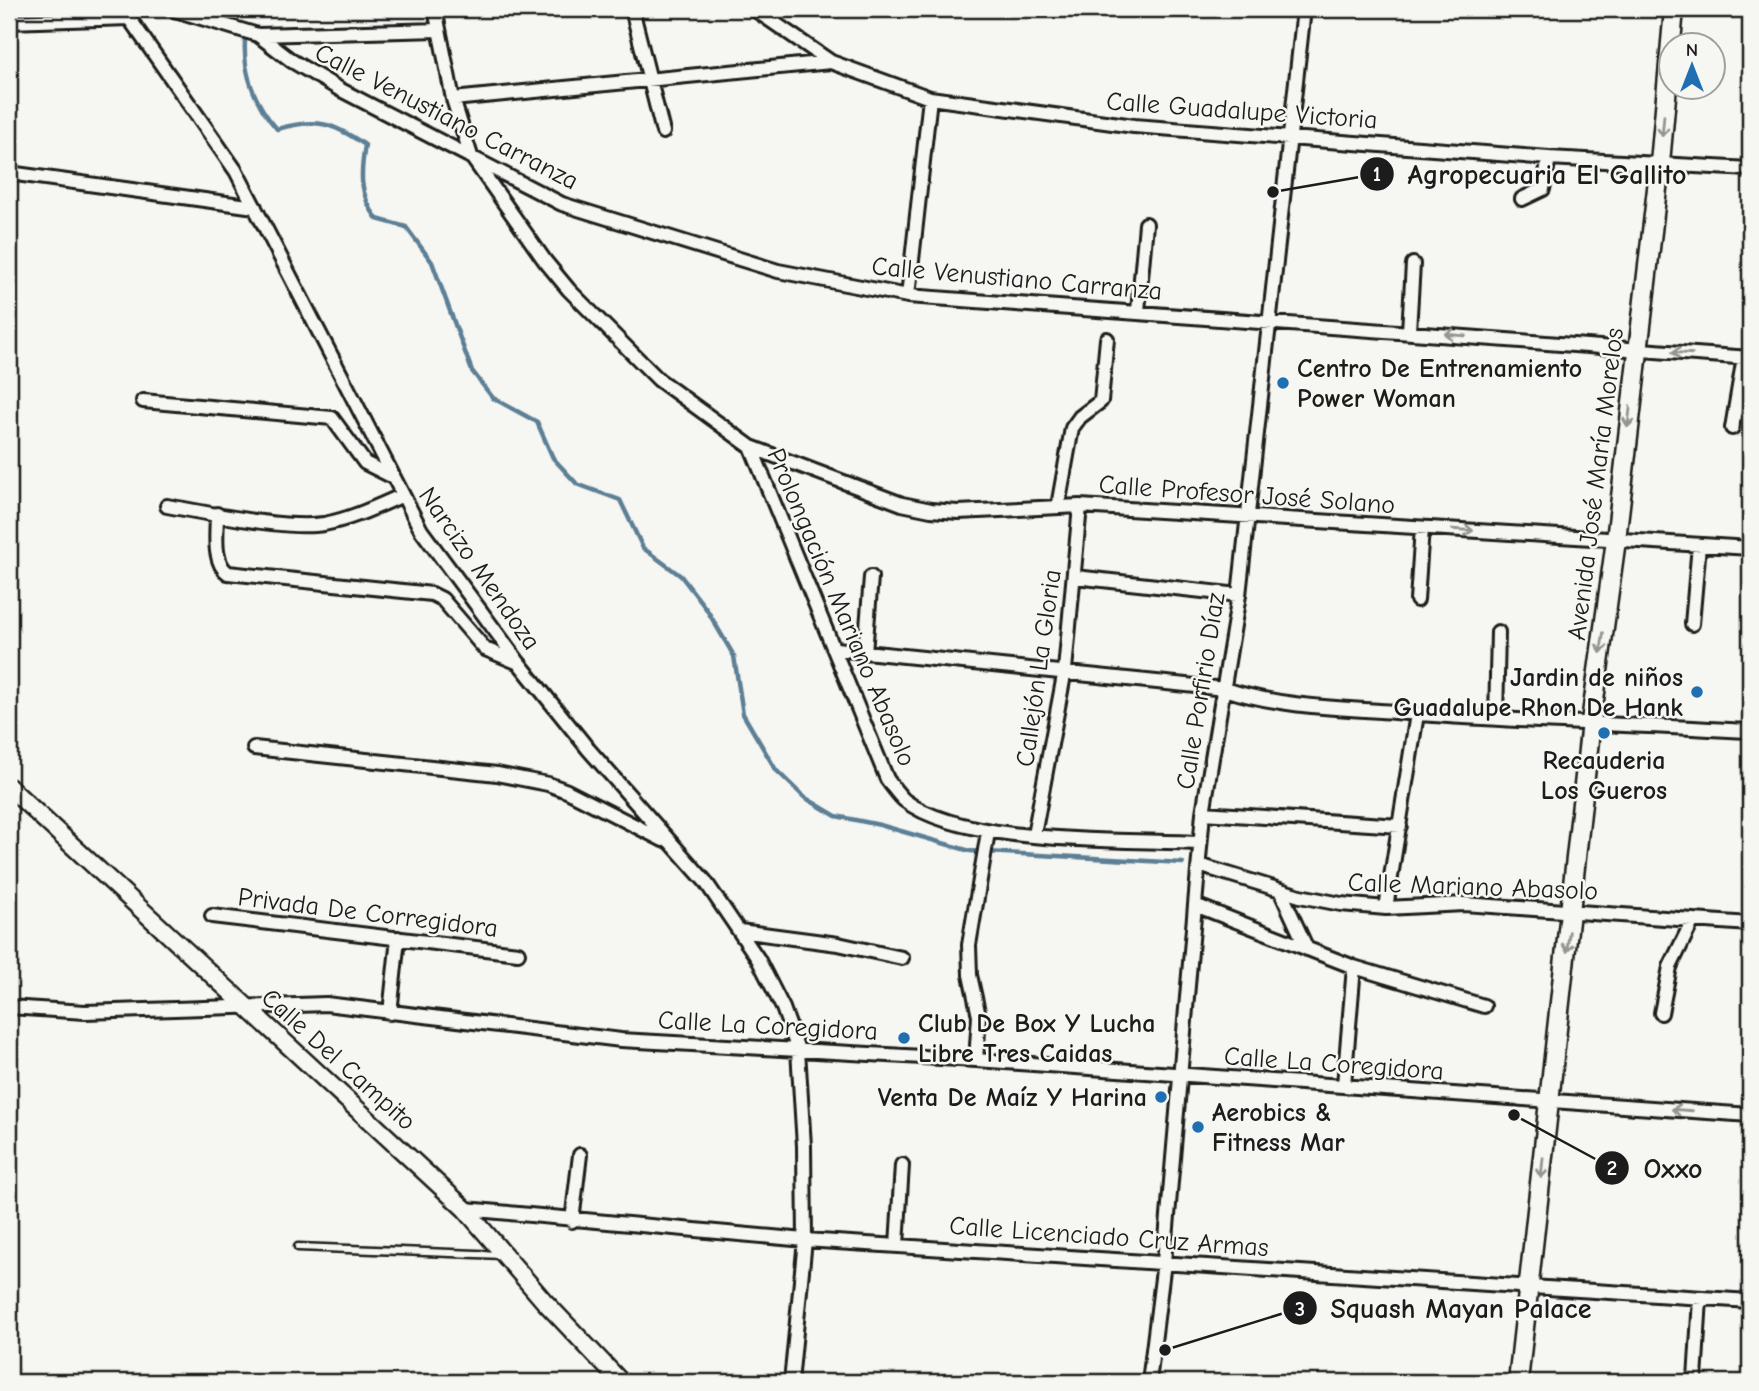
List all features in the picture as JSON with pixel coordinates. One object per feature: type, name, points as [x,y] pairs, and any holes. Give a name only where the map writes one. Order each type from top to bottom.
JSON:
[{"type":"main road","name":"Avenida José María Morelos","points":[[1518,1382],[1591,722],[1616,540],[1660,163],[1674,9]]},
{"type":"street","name":"Calle Venustiano Carranza","points":[[171,9],[258,35],[292,61],[341,90],[562,204],[778,271],[908,296],[1269,320],[1747,357]]},
{"type":"street","points":[[435,9],[453,99],[471,156]]},
{"type":"street","points":[[632,9],[663,132]]},
{"type":"street","name":"Calle Guadalupe Victoria","points":[[754,9],[831,62],[930,98],[1082,121],[1549,158],[1750,169]]},
{"type":"street","name":"Calle Porfirio Díaz","points":[[1149,1382],[1164,1262],[1203,813],[1225,689],[1248,516],[1304,9]]},
{"type":"street","points":[[9,22],[129,13]]},
{"type":"street","name":"Narcizo Mendoza","points":[[129,13],[215,137],[255,207],[401,496],[456,580],[519,663],[670,844],[705,881],[740,930],[783,1008],[798,1050],[804,1146],[805,1240],[791,1382]]},
{"type":"street","points":[[258,35],[439,30]]},
{"type":"street","points":[[453,99],[831,62]]},
{"type":"street","points":[[908,296],[930,98]]},
{"type":"street","name":"Prolongación Mariano Abasolo","points":[[471,156],[569,290],[659,380],[751,447],[887,779],[904,799],[987,838],[1034,835],[1200,843]]},
{"type":"street","points":[[1522,199],[1543,189],[1549,158]]},
{"type":"street","points":[[9,173],[255,207]]},
{"type":"street","points":[[1138,312],[1146,224]]},
{"type":"street","points":[[1409,331],[1413,264]]},
{"type":"street","points":[[1058,506],[1072,428],[1080,417],[1094,409],[1104,390],[1107,338]]},
{"type":"street","points":[[1732,428],[1747,357]]},
{"type":"street","points":[[143,401],[332,418],[366,463],[391,476]]},
{"type":"street","name":"Calle Profesor José Solano","points":[[751,447],[902,504],[932,510],[958,512],[1080,506],[1750,548]]},
{"type":"street","points":[[167,506],[217,514],[321,524],[346,519],[401,496]]},
{"type":"street","name":"Callejón La Gloria","points":[[1034,835],[1065,670],[1080,506]]},
{"type":"street","points":[[217,514],[218,560],[221,568],[228,573],[432,594],[442,599],[485,649],[519,663]]},
{"type":"street","points":[[1417,600],[1422,528]]},
{"type":"street","points":[[1692,624],[1699,545]]},
{"type":"street","points":[[865,653],[871,577]]},
{"type":"street","points":[[1075,577],[1238,595]]},
{"type":"street","points":[[1496,719],[1499,632]]},
{"type":"street","points":[[836,649],[1065,670],[1225,689],[1269,702],[1496,719],[1750,731]]},
{"type":"street","points":[[1385,908],[1417,714]]},
{"type":"street","points":[[254,748],[497,774],[548,784],[621,817],[670,844]]},
{"type":"street","name":"Calle Del Campito","points":[[9,787],[465,1209],[621,1382]]},
{"type":"street","points":[[1203,813],[1400,826]]},
{"type":"street","points":[[976,1060],[979,1016],[968,961],[987,838]]},
{"type":"street","name":"Calle Mariano Abasolo","points":[[1199,865],[1280,890],[1341,904],[1385,908],[1464,904],[1750,924]]},
{"type":"street","points":[[1280,890],[1307,948]]},
{"type":"street","points":[[1195,905],[1353,967],[1484,1006]]},
{"type":"street","name":"Privada De Corregidora","points":[[212,916],[518,953]]},
{"type":"street","points":[[1661,1013],[1670,967],[1693,920]]},
{"type":"street","points":[[740,930],[838,944],[902,958]]},
{"type":"street","points":[[390,1013],[397,939]]},
{"type":"street","points":[[1344,1086],[1353,967]]},
{"type":"street","name":"Calle La Coregidora","points":[[9,1007],[85,1012],[326,1004],[598,1037],[976,1060],[1750,1115]]},
{"type":"street","points":[[572,1221],[580,1155]]},
{"type":"street","points":[[897,1245],[902,1165]]},
{"type":"street","name":"Calle Licenciado Cruz Armas","points":[[465,1209],[572,1221],[805,1240],[1750,1301]]},
{"type":"street","points":[[1695,1379],[1700,1298]]},
{"type":"lane","points":[[298,1247],[504,1255]]},
{"type":"waterway","points":[[245,40],[246,64],[252,88],[262,109],[277,129],[303,124],[323,124],[343,131],[365,145],[362,184],[371,210],[377,219],[406,227],[432,262],[472,371],[493,398],[537,422],[553,458],[577,484],[620,500],[643,548],[681,576],[707,610],[734,656],[743,714],[776,770],[804,797],[836,816],[880,825],[970,851],[1183,863]]},
{"type":"place","name":"Agropecuaria El Gallito","points":[[1273,192]]},
{"type":"place","name":"Centro De Entrenamiento Power Woman","points":[[1283,383]]},
{"type":"place","name":"Jardin de niños Guadalupe Rhon De Hank","points":[[1697,692]]},
{"type":"place","name":"Recauderia Los Gueros","points":[[1604,733]]},
{"type":"place","name":"Club De Box Y Lucha Libre Tres Caidas","points":[[904,1038]]},
{"type":"place","name":"Venta De Maíz Y Harina","points":[[1161,1097]]},
{"type":"place","name":"Oxxo","points":[[1514,1115]]},
{"type":"place","name":"Aerobics & Fitness Mar","points":[[1198,1127]]},
{"type":"place","name":"Squash Mayan Palace","points":[[1165,1350]]}]
